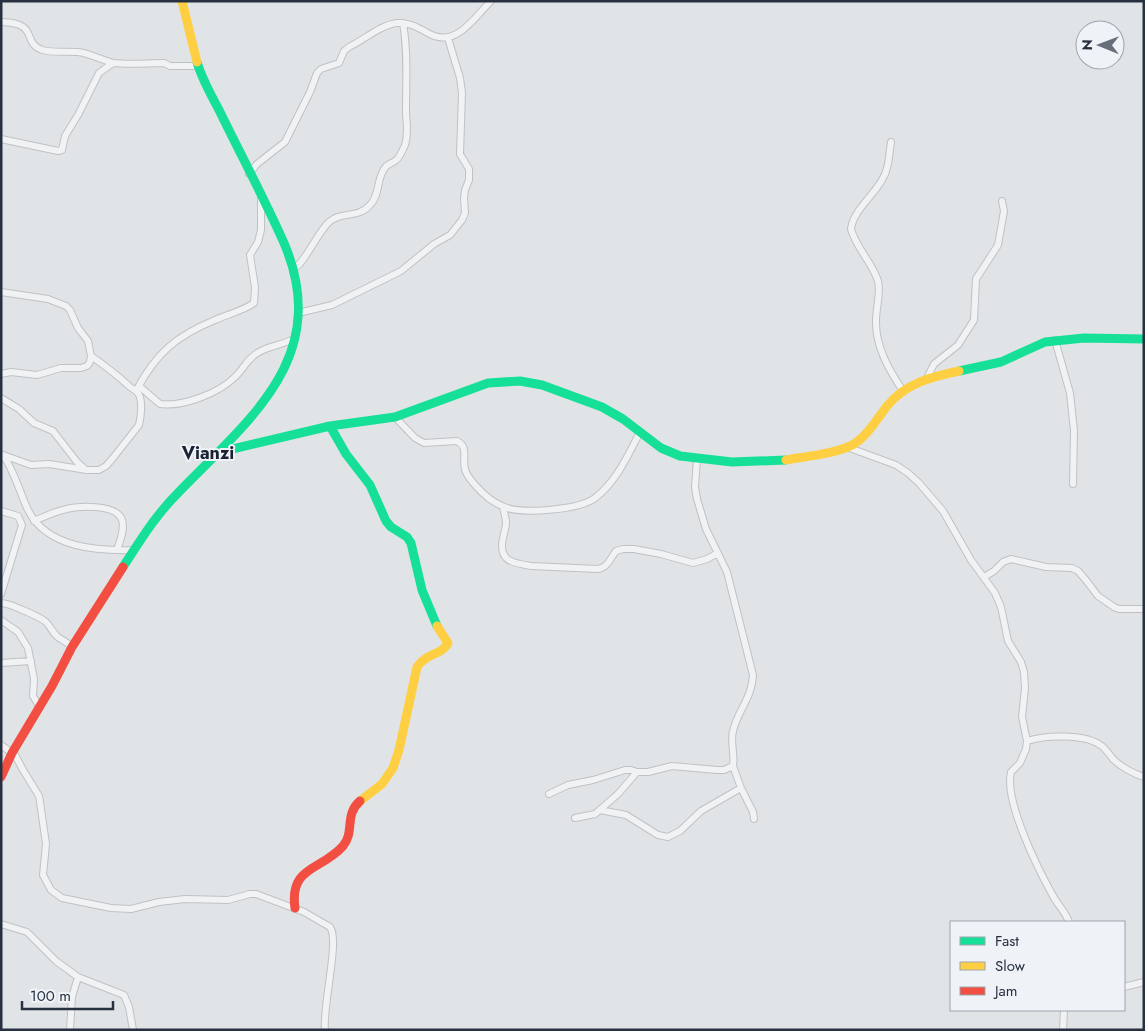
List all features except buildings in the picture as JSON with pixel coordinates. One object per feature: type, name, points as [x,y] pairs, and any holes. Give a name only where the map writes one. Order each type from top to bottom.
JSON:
[{"type":"street","points":[[1,777],[72,647],[134,550],[166,505],[220,452],[257,412],[278,380],[292,352],[298,313],[298,296],[293,269],[284,244],[198,66],[182,1]]},
{"type":"street","points":[[249,174],[261,160],[285,142],[310,92],[314,79],[321,69],[339,63],[344,51],[349,47],[396,23],[414,26],[436,37],[448,38],[467,27],[491,1]]},
{"type":"street","points":[[1,22],[24,26],[28,30],[32,41],[40,49],[88,54],[113,63],[164,63],[170,66],[198,66]]},
{"type":"street","points":[[293,269],[302,262],[320,232],[332,220],[336,217],[357,214],[370,206],[376,197],[381,174],[388,163],[395,161],[403,150],[408,134],[406,113],[407,75],[403,23]]},
{"type":"street","points":[[298,313],[332,305],[401,271],[434,244],[450,235],[462,220],[465,214],[464,198],[469,180],[469,169],[460,154],[462,93],[460,78],[448,38]]},
{"type":"street","points":[[1,138],[58,151],[62,150],[65,136],[78,115],[98,73],[113,63]]},
{"type":"street","points":[[891,142],[889,160],[882,181],[856,216],[851,229],[878,282],[876,336],[879,347],[903,391]]},
{"type":"street","points":[[2,454],[31,465],[52,464],[87,470],[98,470],[106,466],[139,424],[141,418],[138,388],[158,357],[175,340],[203,325],[254,303],[255,287],[250,255],[258,242],[261,230],[261,196]]},
{"type":"street","points":[[927,378],[934,364],[958,345],[974,320],[976,314],[974,296],[976,279],[998,246],[1004,212],[1002,201]]},
{"type":"street","points":[[1,292],[48,299],[66,306],[91,348],[90,362],[87,366],[81,368],[61,368],[37,375],[11,372],[1,374]]},
{"type":"street","points":[[91,356],[160,404],[173,404],[198,398],[221,388],[237,375],[247,360],[265,349],[288,343],[295,338]]},
{"type":"street","points":[[220,452],[330,426],[395,417],[488,383],[520,381],[542,385],[602,407],[640,432],[660,448],[671,453],[697,459],[732,462],[798,459],[847,448],[864,436],[882,411],[903,391],[927,378],[993,364],[1039,344],[1055,340],[1084,338],[1143,339]]},
{"type":"street","points":[[1055,340],[1070,393],[1074,431],[1073,484]]},
{"type":"street","points":[[1,398],[19,409],[34,423],[53,431],[77,462],[87,470]]},
{"type":"street","points":[[395,417],[416,438],[424,442],[457,441],[462,444],[464,448],[464,464],[468,476],[485,494],[503,507],[515,509],[555,510],[577,506],[594,499],[610,483],[622,466],[640,432]]},
{"type":"street","points":[[295,908],[292,892],[298,879],[324,862],[344,845],[350,826],[350,812],[356,804],[382,784],[396,760],[417,668],[421,660],[444,649],[448,643],[438,628],[422,590],[411,543],[386,521],[370,485],[346,454],[330,426]]},
{"type":"street","points":[[847,448],[896,466],[908,473],[919,483],[943,511],[971,560],[995,593],[1001,607],[1008,641],[1021,662],[1024,672],[1025,688],[1022,717],[1026,741],[1024,756],[1010,775],[1015,806],[1020,827],[1052,894],[1068,921]]},
{"type":"street","points":[[2,454],[16,476],[22,496],[34,521],[49,535],[100,550],[134,550]]},
{"type":"street","points":[[697,459],[695,487],[697,498],[706,529],[729,581],[753,675],[752,688],[732,738],[733,766],[753,812],[754,819]]},
{"type":"street","points":[[503,507],[506,524],[502,554],[505,559],[520,564],[598,569],[604,568],[616,551],[623,549],[661,554],[693,563],[718,553]]},
{"type":"street","points":[[34,521],[65,510],[104,508],[115,512],[121,517],[123,529],[116,550]]},
{"type":"street","points":[[1,511],[18,516],[22,525],[1,594]]},
{"type":"street","points":[[984,577],[1003,562],[1011,559],[1046,568],[1072,568],[1082,575],[1098,596],[1114,606],[1144,609]]},
{"type":"street","points":[[1,604],[11,604],[41,618],[59,638],[67,641],[72,647]]},
{"type":"street","points":[[1,620],[11,626],[28,648],[34,683],[33,696],[40,707]]},
{"type":"street","points":[[1,663],[31,661]]},
{"type":"street","points":[[1026,741],[1058,737],[1085,739],[1102,746],[1116,761],[1144,777]]},
{"type":"street","points":[[1,745],[13,752],[39,796],[46,844],[43,875],[47,885],[55,894],[62,898],[122,909],[185,899],[228,900],[256,894],[295,908],[325,924],[332,930],[331,966],[325,1030]]},
{"type":"street","points":[[549,794],[568,785],[593,780],[625,770],[648,772],[672,766],[717,770],[733,766]]},
{"type":"street","points":[[575,818],[589,816],[600,810],[618,794],[634,773],[637,772]]},
{"type":"street","points":[[600,810],[626,815],[658,835],[668,836],[680,831],[701,811],[741,788]]},
{"type":"street","points":[[1,924],[26,932],[56,961],[78,977],[124,995],[129,1007],[133,1030]]},
{"type":"street","points":[[70,1030],[72,997],[78,977]]},
{"type":"street","points":[[1125,987],[1144,982]]},
{"type":"street","points":[[1063,1030],[1064,1011]]},
{"type":"traffic: fast","points":[[123,567],[162,511],[231,440],[276,384],[290,353],[298,320],[296,284],[284,243],[197,62]]},
{"type":"traffic: fast","points":[[959,371],[1001,362],[1045,342],[1084,338],[1144,339]]},
{"type":"traffic: fast","points":[[220,452],[330,426],[395,417],[488,383],[520,381],[542,385],[602,407],[623,419],[661,448],[680,456],[732,462],[786,460]]},
{"type":"traffic: fast","points":[[330,426],[346,454],[370,485],[386,521],[391,527],[407,537],[411,543],[422,590],[437,626]]},
{"type":"traffic: slow","points":[[182,1],[197,62]]},
{"type":"traffic: slow","points":[[786,460],[830,452],[854,444],[868,431],[894,398],[902,392],[920,382],[959,371]]},
{"type":"traffic: slow","points":[[360,801],[382,784],[393,768],[399,750],[417,667],[425,659],[442,650],[448,643],[437,626]]},
{"type":"traffic: jam","points":[[1,777],[12,753],[52,686],[72,647],[123,567]]},
{"type":"traffic: jam","points":[[295,908],[294,894],[297,884],[308,871],[334,854],[347,841],[352,812],[360,801]]},
{"type":"district","name":"Vianzi","points":[[208,453]]}]
